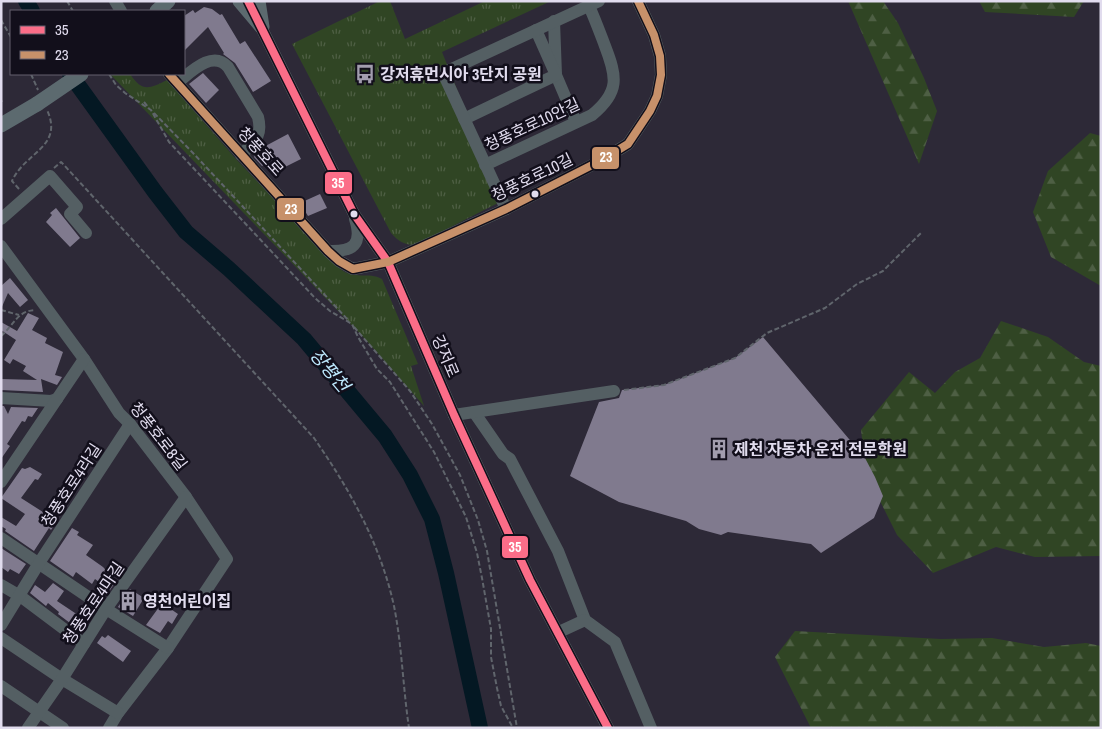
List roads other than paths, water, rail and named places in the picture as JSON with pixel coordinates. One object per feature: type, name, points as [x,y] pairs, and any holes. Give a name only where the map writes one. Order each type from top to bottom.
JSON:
[{"type":"main road","points":[[240,1],[262,27]]},
{"type":"main road","points":[[258,1],[262,27]]},
{"type":"main road","points":[[1,125],[41,102],[79,75]]},
{"type":"street","name":"강저로","points":[[248,1],[354,214],[388,262],[454,415],[530,580],[608,728]]},
{"type":"street","name":"청풍호로10길","points":[[388,262],[506,209],[600,161],[628,144],[650,111],[657,96],[662,74],[660,56],[654,35],[638,1]]},
{"type":"street","name":"청풍호로10안길","points":[[485,165],[592,115],[610,97],[615,80],[614,67],[594,4],[443,73],[485,165],[506,209]]},
{"type":"street","points":[[554,21],[556,75]]},
{"type":"street","points":[[536,30],[576,122]]},
{"type":"street","points":[[185,72],[211,60],[225,63],[258,117],[260,125],[259,134],[256,139],[241,156]]},
{"type":"street","name":"청풍호로10안길","points":[[464,119],[556,75]]},
{"type":"street","name":"청풍호로","points":[[173,78],[241,156],[339,261],[353,269],[388,262]]},
{"type":"street","points":[[1,219],[50,176],[77,207],[70,214],[86,233]]},
{"type":"street","points":[[328,251],[345,250],[356,244],[358,230],[354,214]]},
{"type":"street","name":"청풍호로8길","points":[[1,246],[84,359],[119,413],[130,424],[186,497],[228,559],[168,648],[118,713],[109,728]]},
{"type":"street","points":[[1,482],[84,359]]},
{"type":"street","points":[[454,415],[614,391]]},
{"type":"street","points":[[1,398],[51,401],[57,399]]},
{"type":"street","points":[[474,412],[504,454],[510,459],[558,551],[585,620],[615,642],[651,728]]},
{"type":"street","name":"청풍호로4라길","points":[[1,625],[39,563],[130,424]]},
{"type":"street","name":"청풍호로4마길","points":[[28,728],[62,679],[106,609],[186,497]]},
{"type":"street","points":[[1,538],[106,609],[168,648]]},
{"type":"street","points":[[1,584],[84,644]]},
{"type":"street","points":[[559,632],[585,620]]},
{"type":"street","points":[[1,638],[62,679],[118,713]]},
{"type":"street","points":[[1,686],[63,728]]},
{"type":"waterway","name":"장평천","points":[[26,1],[31,10]]},
{"type":"waterway","name":"장평천","points":[[71,75],[186,232],[304,339],[385,436],[410,475],[432,519],[446,573],[480,728]]},
{"type":"place","name":"강저휴먼시아 3단지 공원","points":[[365,74]]},
{"type":"place","name":"제천 자동차 운전 전문학원","points":[[719,449]]},
{"type":"place","name":"영천어린이집","points":[[128,601]]}]
